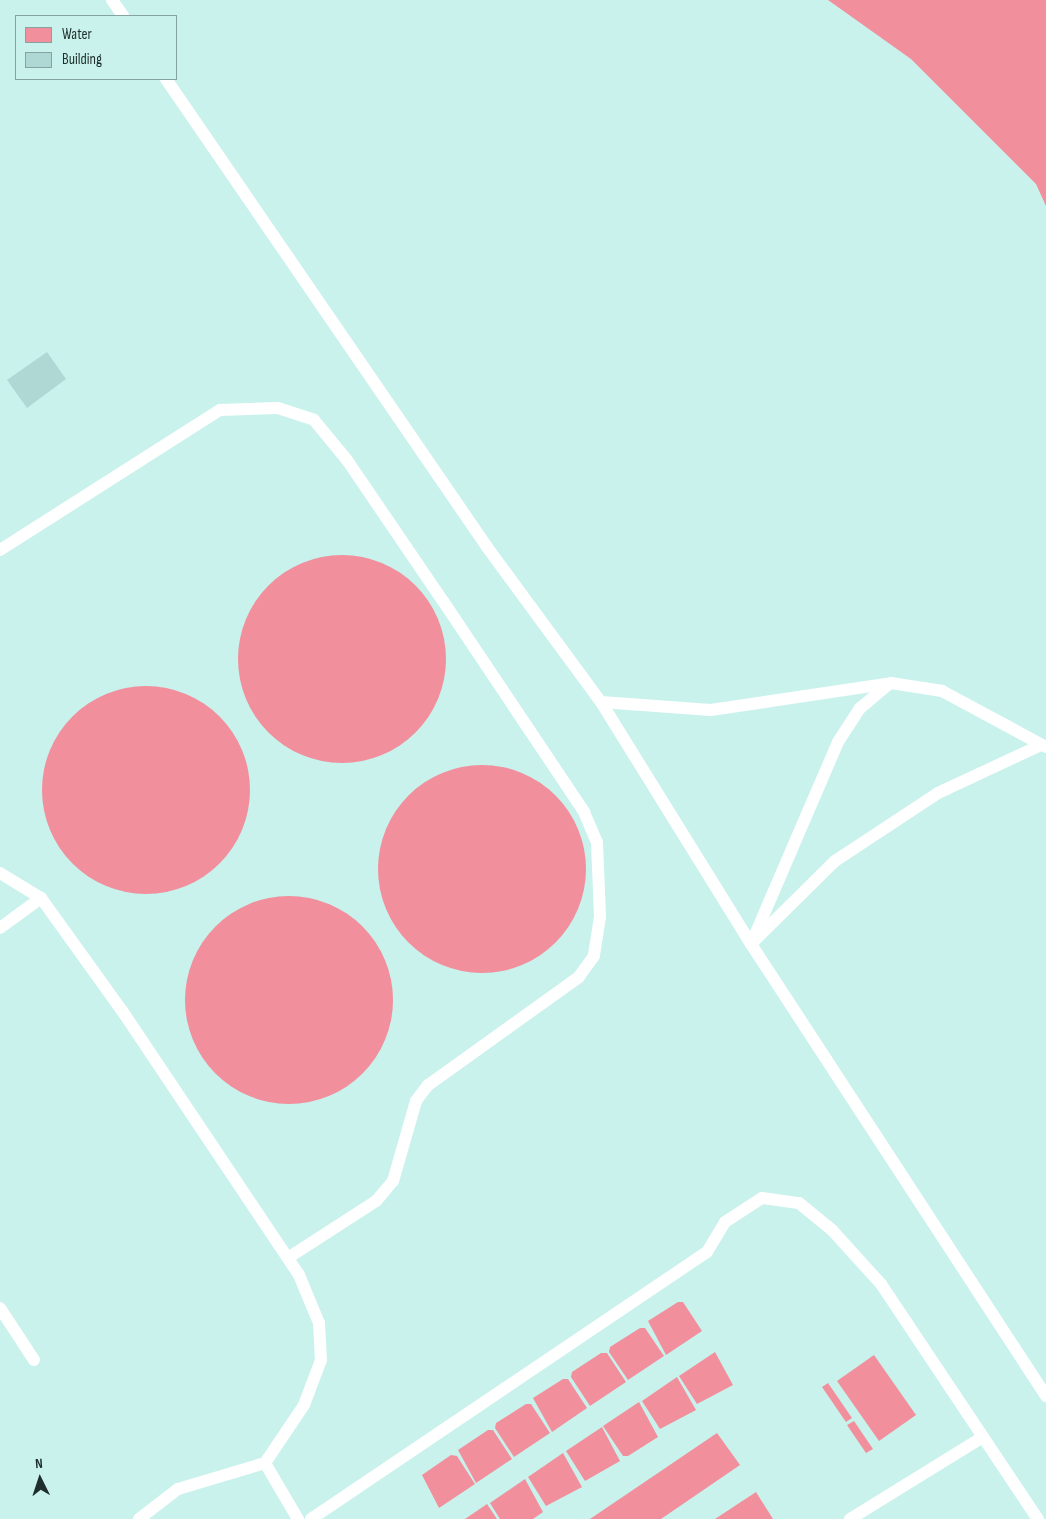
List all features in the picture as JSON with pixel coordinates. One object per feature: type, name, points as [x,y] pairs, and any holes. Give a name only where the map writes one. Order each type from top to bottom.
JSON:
[{"type":"lane","points":[[112,0],[122,15]]},
{"type":"lane","points":[[167,80],[487,547],[601,702],[751,944],[1046,1396]]},
{"type":"lane","points":[[0,550],[220,410],[278,408],[314,420],[347,460],[444,601],[584,812],[598,842],[600,917],[594,956],[579,977],[428,1085],[416,1101],[393,1181],[376,1201],[288,1258]]},
{"type":"lane","points":[[601,702],[710,710],[891,683],[942,691],[1044,746]]},
{"type":"lane","points":[[751,944],[838,742],[860,708],[891,683]]},
{"type":"lane","points":[[751,944],[835,861],[938,793],[1044,746]]},
{"type":"lane","points":[[0,873],[41,898],[123,1012],[288,1258],[320,1323],[321,1360],[304,1405],[265,1463],[178,1489],[139,1519]]},
{"type":"lane","points":[[0,928],[41,898]]},
{"type":"lane","points":[[311,1519],[707,1252],[725,1222],[762,1198],[799,1203],[832,1230],[881,1284],[981,1438],[1038,1519]]},
{"type":"lane","points":[[0,1308],[34,1360]]},
{"type":"lane","points":[[850,1519],[981,1438]]},
{"type":"lane","points":[[265,1463],[298,1519]]},
{"type":"water","points":[[828,0],[1046,0],[1046,206],[1036,184],[911,59]]},
{"type":"water","points":[[342,555],[362,557],[391,567],[408,579],[422,593],[438,619],[444,639],[446,659],[444,679],[434,708],[422,725],[408,739],[382,755],[362,761],[342,763],[322,761],[293,751],[276,739],[262,725],[246,699],[240,679],[238,659],[240,639],[250,610],[262,593],[276,579],[302,563],[322,557]]},
{"type":"water","points":[[146,686],[166,688],[195,698],[212,710],[226,724],[242,750],[248,770],[250,790],[248,810],[238,839],[226,856],[212,870],[186,886],[166,892],[146,894],[126,892],[97,882],[80,870],[66,856],[50,830],[44,810],[42,790],[44,770],[54,741],[66,724],[80,710],[106,694],[126,688]]},
{"type":"water","points":[[482,765],[502,767],[531,777],[548,789],[562,803],[578,829],[584,849],[586,869],[584,889],[574,918],[562,935],[548,949],[522,965],[502,971],[482,973],[462,971],[433,961],[416,949],[402,935],[386,909],[380,889],[378,869],[380,849],[390,820],[402,803],[416,789],[442,773],[462,767]]},
{"type":"water","points":[[289,896],[309,898],[338,908],[355,920],[369,934],[385,960],[391,980],[393,1000],[391,1020],[381,1049],[369,1066],[355,1080],[329,1096],[309,1102],[289,1104],[269,1102],[240,1092],[223,1080],[209,1066],[193,1040],[187,1020],[185,1000],[187,980],[197,951],[209,934],[223,920],[249,904],[269,898]]},
{"type":"water","points":[[678,1302],[683,1302],[702,1331],[666,1355],[648,1321]]},
{"type":"water","points":[[640,1328],[645,1328],[664,1356],[628,1380],[609,1352],[610,1347]]},
{"type":"water","points":[[715,1352],[733,1385],[697,1404],[679,1376]]},
{"type":"water","points":[[601,1353],[607,1353],[626,1382],[590,1406],[571,1377],[572,1372]]},
{"type":"water","points":[[874,1355],[916,1415],[879,1441],[837,1381]]},
{"type":"water","points":[[677,1377],[696,1410],[660,1429],[642,1401]]},
{"type":"water","points":[[563,1379],[568,1379],[587,1408],[552,1432],[533,1398]]},
{"type":"water","points":[[828,1383],[852,1418],[846,1422],[822,1387]]},
{"type":"water","points":[[639,1402],[658,1437],[628,1456],[623,1456],[603,1426]]},
{"type":"water","points":[[526,1404],[531,1404],[550,1433],[514,1457],[495,1428],[496,1423]]},
{"type":"water","points":[[854,1421],[873,1449],[866,1453],[847,1425]]},
{"type":"water","points":[[602,1427],[620,1461],[585,1481],[566,1451]]},
{"type":"water","points":[[488,1430],[493,1430],[512,1459],[476,1483],[458,1450]]},
{"type":"water","points":[[717,1433],[740,1465],[661,1519],[590,1519]]},
{"type":"water","points":[[563,1453],[582,1487],[546,1506],[528,1477]]},
{"type":"water","points":[[451,1455],[457,1456],[475,1484],[439,1508],[422,1475]]},
{"type":"water","points":[[525,1479],[543,1512],[533,1519],[500,1519],[490,1503]]},
{"type":"water","points":[[756,1492],[773,1519],[715,1519]]},
{"type":"water","points":[[487,1504],[497,1519],[465,1519]]},
{"type":"building","points":[[47,352],[66,379],[27,408],[7,380]]}]
